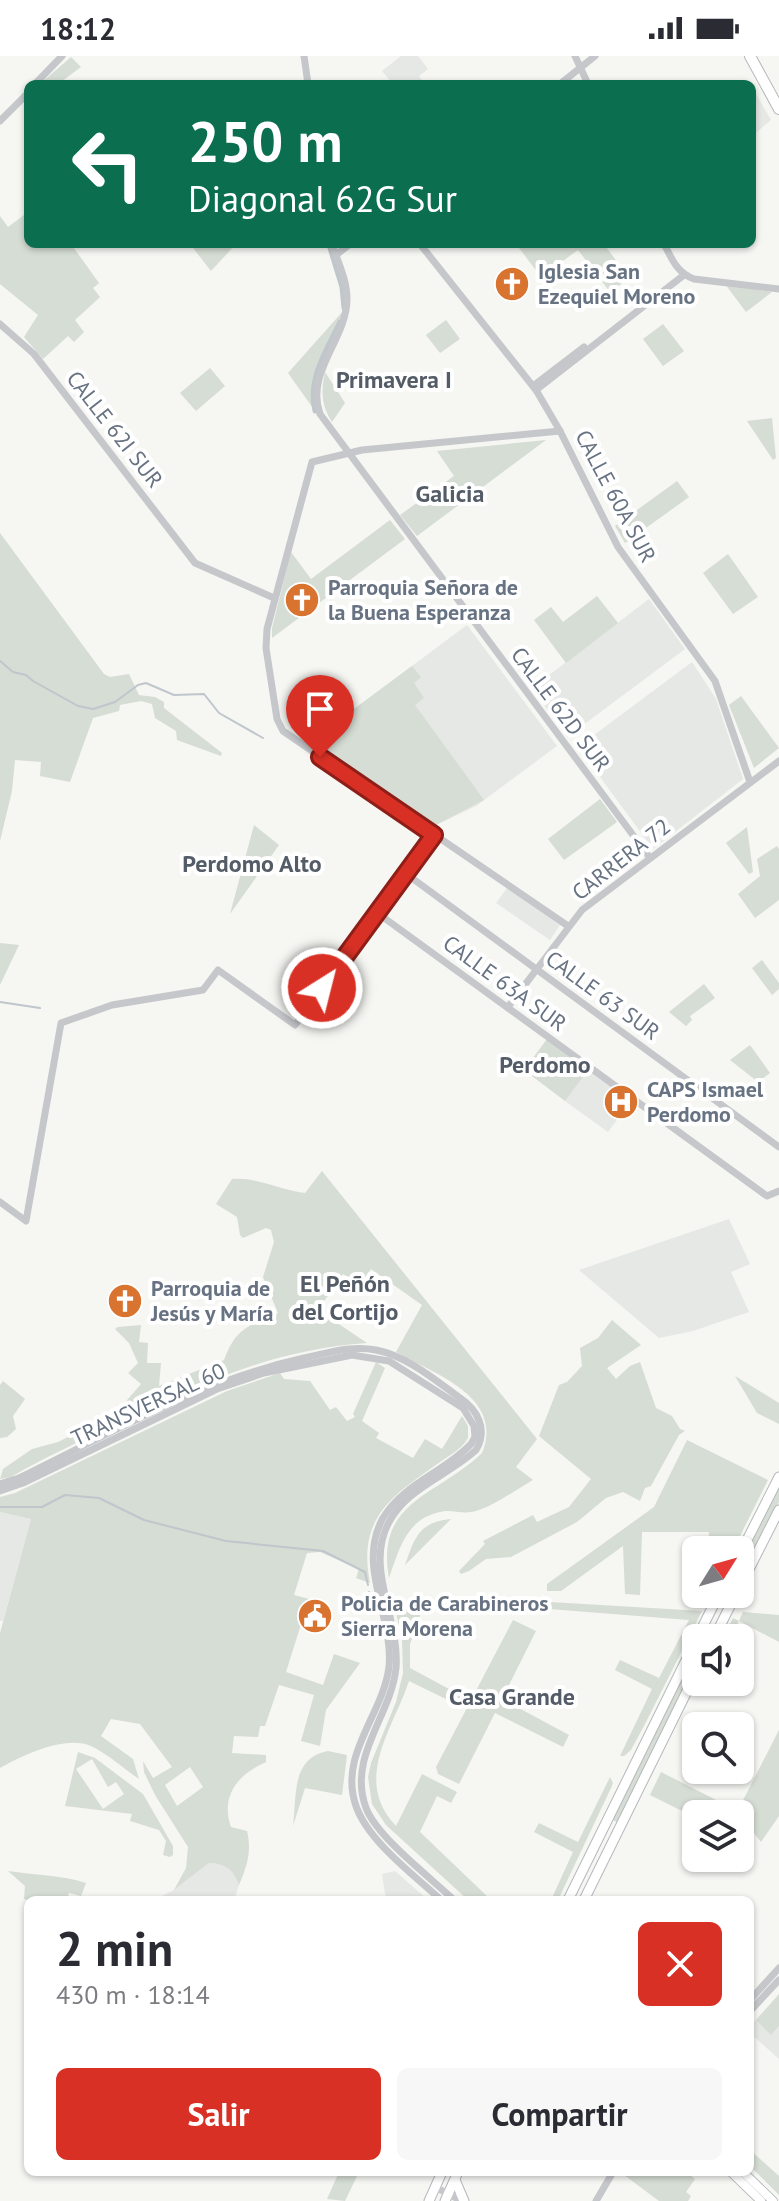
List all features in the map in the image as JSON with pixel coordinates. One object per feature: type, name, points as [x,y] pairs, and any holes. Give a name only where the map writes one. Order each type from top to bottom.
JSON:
[{"type":"highway","points":[[750,56],[779,109]]},
{"type":"main road","points":[[749,1536],[779,1477]]},
{"type":"main road","points":[[754,1559],[779,1510]]},
{"type":"main road","points":[[570,1896],[682,1667]]},
{"type":"main road","points":[[586,1896],[685,1696]]},
{"type":"main road","points":[[591,1886],[595,1865],[607,1839],[599,1834]]},
{"type":"main road","points":[[429,2201],[440,2176]]},
{"type":"main road","points":[[447,2197],[456,2176]]},
{"type":"main road","points":[[456,2176],[463,2201]]},
{"type":"main road","points":[[735,2176],[761,2201]]},
{"type":"main road","points":[[747,2176],[773,2201]]},
{"type":"street","points":[[39,80],[62,56]]},
{"type":"street","points":[[304,56],[307,80]]},
{"type":"street","points":[[575,56],[586,80]]},
{"type":"street","points":[[565,80],[595,56]]},
{"type":"street","points":[[0,121],[24,97]]},
{"type":"street","points":[[333,248],[336,255],[345,248]]},
{"type":"street","name":"CALLE 60A SUR","points":[[423,248],[534,388],[560,431],[618,547],[715,681],[750,782]]},
{"type":"street","points":[[666,248],[682,274],[694,279],[779,289]]},
{"type":"street","name":"CALLE 62D SUR","points":[[336,255],[344,278],[347,301],[342,323],[318,385],[317,406],[347,453],[650,858]]},
{"type":"street","points":[[534,388],[682,274]]},
{"type":"street","name":"CALLE 62I SUR","points":[[0,324],[34,354],[195,563],[274,598]]},
{"type":"street","points":[[560,431],[347,453],[312,462],[274,598],[266,648],[277,719],[283,731],[568,926]]},
{"type":"street","name":"CARRERA 72","points":[[508,1007],[582,910],[779,761]]},
{"type":"street","points":[[0,1202],[26,1221],[61,1023],[112,1005],[203,990],[218,970],[295,1025],[434,835]]},
{"type":"street","name":"CALLE 63 SUR","points":[[405,873],[779,1147]]},
{"type":"street","name":"CALLE 63A SUR","points":[[376,912],[767,1196],[779,1191]]},
{"type":"street","name":"TRANSVERSAL 60","points":[[0,1484],[19,1478],[218,1382],[345,1349],[361,1352]]},
{"type":"street","points":[[361,1352],[403,1368],[463,1408],[478,1438],[472,1453],[405,1501],[393,1514],[383,1535],[380,1567],[396,1642],[396,1669],[387,1704],[364,1758],[361,1780],[369,1813],[378,1827],[450,1896]]},
{"type":"street","name":"TRANSVERSAL 60","points":[[0,1491],[23,1483],[227,1385],[361,1352]]},
{"type":"street","points":[[437,1896],[372,1834],[361,1819],[353,1797],[354,1758],[383,1690],[389,1665],[388,1636],[374,1567],[377,1532],[387,1513],[403,1494],[465,1451],[478,1438]]},
{"type":"street","points":[[754,1996],[779,1968]]},
{"type":"street","points":[[754,2007],[779,1980]]},
{"type":"street","points":[[596,2201],[611,2176]]},
{"type":"street","points":[[435,2187],[447,2197],[463,2201]]},
{"type":"shaded area","points":[[401,56],[418,56],[428,69],[419,76],[422,80],[390,80],[382,71]]},
{"type":"shaded area","points":[[71,57],[81,67],[63,80],[45,80]]},
{"type":"shaded area","points":[[756,94],[771,120],[756,133]]},
{"type":"shaded area","points":[[24,215],[24,248],[74,248],[99,283],[93,288],[100,297],[75,320],[84,332],[74,342],[68,336],[43,359],[24,337],[38,315],[0,284],[0,216],[8,227]]},
{"type":"shaded area","points":[[193,248],[232,248],[211,271]]},
{"type":"shaded area","points":[[519,248],[607,248],[629,278],[610,292],[578,250],[541,277]]},
{"type":"shaded area","points":[[725,284],[772,292],[746,312]]},
{"type":"shaded area","points":[[344,310],[317,372],[313,398],[315,411],[288,373]]},
{"type":"shaded area","points":[[446,320],[460,339],[440,353],[426,335]]},
{"type":"shaded area","points":[[663,324],[684,351],[663,366],[643,339]]},
{"type":"shaded area","points":[[210,368],[225,386],[196,411],[180,393]]},
{"type":"shaded area","points":[[325,372],[345,403],[332,422],[323,398]]},
{"type":"shaded area","points":[[772,418],[776,458],[773,460],[747,421]]},
{"type":"shaded area","points":[[546,440],[417,536],[400,515],[454,476],[437,451]]},
{"type":"shaded area","points":[[677,481],[689,497],[625,543],[615,526]]},
{"type":"shaded area","points":[[390,520],[405,539],[272,638],[291,552],[311,579]]},
{"type":"shaded area","points":[[0,533],[104,674],[110,677],[129,674],[139,695],[164,702],[164,708],[222,753],[221,756],[177,740],[176,731],[155,718],[152,704],[141,701],[120,705],[119,711],[93,718],[70,782],[40,776],[41,762],[15,760],[12,791],[0,841]]},
{"type":"shaded area","points":[[728,554],[758,597],[733,614],[703,573]]},
{"type":"shaded area","points":[[597,596],[618,623],[566,663],[534,620],[551,607],[563,622]]},
{"type":"shaded area","points":[[649,599],[685,649],[567,737],[532,688]]},
{"type":"shaded area","points":[[467,625],[557,746],[476,806],[434,826],[326,730]]},
{"type":"shaded area","points":[[692,662],[716,699],[743,779],[653,849],[578,747]]},
{"type":"shaded area","points":[[412,666],[421,677],[414,683],[424,698],[415,705],[484,800],[434,826],[308,743]]},
{"type":"shaded area","points":[[741,696],[779,748],[754,768],[729,705]]},
{"type":"shaded area","points":[[600,799],[617,822],[564,860],[548,839]]},
{"type":"shaded area","points":[[254,825],[279,845],[230,914]]},
{"type":"shaded area","points":[[747,827],[753,872],[749,874],[726,843]]},
{"type":"shaded area","points":[[777,846],[779,900],[755,918],[738,894],[760,876],[757,859]]},
{"type":"shaded area","points":[[507,888],[560,925],[550,940],[496,903]]},
{"type":"shaded area","points":[[0,943],[19,945],[0,985]]},
{"type":"shaded area","points":[[762,960],[779,983],[779,989],[772,995],[752,968]]},
{"type":"shaded area","points":[[704,984],[715,998],[690,1016],[692,1020],[686,1026],[669,1012]]},
{"type":"shaded area","points":[[547,1039],[589,1069],[565,1101],[524,1070]]},
{"type":"shaded area","points":[[750,1045],[770,1073],[758,1082],[730,1060]]},
{"type":"shaded area","points":[[589,1069],[621,1093],[612,1105],[622,1113],[608,1132],[565,1101]]},
{"type":"shaded area","points":[[322,1171],[537,1439],[516,1467],[533,1480],[478,1510],[444,1511],[419,1521],[406,1537],[389,1578],[387,1552],[391,1532],[401,1516],[414,1502],[482,1453],[487,1433],[484,1417],[475,1402],[462,1390],[396,1352],[422,1305],[371,1269],[360,1284],[343,1274],[318,1310],[367,1343],[298,1353],[234,1372],[142,1412],[11,1477],[0,1479],[3,1469],[32,1449],[58,1442],[115,1414],[141,1384],[128,1373],[138,1363],[129,1343],[115,1329],[118,1327],[141,1325],[139,1342],[148,1343],[147,1363],[161,1363],[159,1386],[224,1360],[238,1334],[278,1313],[263,1277],[274,1242],[271,1230],[266,1228],[243,1238],[237,1217],[216,1204],[232,1179],[251,1180],[305,1193]]},
{"type":"shaded area","points":[[729,1219],[750,1264],[731,1272],[749,1312],[693,1331],[659,1338],[579,1270]]},
{"type":"shaded area","points":[[612,1320],[641,1345],[607,1368],[616,1379],[630,1366],[640,1362],[656,1408],[672,1416],[680,1429],[685,1431],[679,1435],[640,1501],[623,1492],[606,1498],[577,1522],[511,1557],[486,1559],[461,1574],[459,1571],[485,1544],[483,1541],[533,1515],[537,1522],[569,1507],[591,1479],[539,1436],[559,1385],[567,1382],[582,1366],[580,1348],[598,1338]]},
{"type":"shaded area","points":[[376,1362],[385,1368],[362,1421],[379,1433],[376,1438],[413,1458],[425,1439],[442,1449],[462,1416],[468,1426],[468,1438],[456,1452],[407,1486],[382,1510],[369,1541],[367,1560],[370,1583],[356,1578],[359,1569],[320,1552],[307,1553],[294,1595],[309,1599],[286,1672],[323,1685],[334,1654],[360,1663],[326,1710],[320,1746],[301,1741],[314,1695],[279,1685],[258,1737],[234,1736],[232,1753],[266,1755],[266,1762],[247,1773],[234,1787],[228,1805],[231,1827],[247,1831],[248,1858],[242,1878],[239,1885],[228,1868],[209,1863],[174,1890],[186,1868],[188,1847],[155,1795],[144,1772],[143,1761],[153,1778],[172,1767],[140,1724],[111,1719],[101,1736],[133,1759],[139,1779],[110,1757],[81,1743],[44,1748],[0,1768],[0,1633],[31,1519],[0,1512],[0,1497],[15,1493],[227,1391],[280,1373],[284,1379],[310,1381],[330,1410],[336,1407],[347,1421],[355,1417],[353,1414]],"holes":[[[190,1767],[203,1787],[177,1806],[165,1785]]]},
{"type":"shaded area","points":[[735,1376],[779,1403],[779,1424],[757,1413]]},
{"type":"shaded area","points":[[3,1381],[25,1399],[13,1416],[16,1429],[7,1437],[0,1438],[0,1385]]},
{"type":"shaded area","points":[[687,1440],[768,1480],[740,1536],[709,1536],[709,1532],[642,1532],[640,1595],[625,1594],[623,1546],[561,1591],[547,1591],[547,1584],[654,1507]]},
{"type":"shaded area","points":[[779,1485],[779,1502],[754,1551],[753,1536]]},
{"type":"shaded area","points":[[0,1512],[31,1519],[3,1621],[0,1621]]},
{"type":"shaded area","points":[[451,1519],[405,1565],[412,1546],[425,1527]]},
{"type":"shaded area","points":[[392,1594],[407,1604],[425,1602],[410,1644],[410,1668],[462,1696],[458,1705],[409,1681],[380,1754],[377,1791],[383,1809],[396,1826],[422,1774],[457,1792],[451,1803],[437,1796],[420,1832],[487,1896],[464,1896],[386,1825],[372,1804],[368,1777],[396,1702],[403,1673],[402,1640]]},
{"type":"shaded area","points":[[550,1602],[702,1611],[695,1624],[687,1624],[689,1620],[549,1609]]},
{"type":"shaded area","points":[[743,1612],[779,1615],[779,1642],[754,1629],[754,1624],[739,1621]]},
{"type":"shaded area","points":[[513,1620],[536,1631],[502,1699],[569,1735],[563,1747],[495,1713],[459,1784],[438,1774],[436,1767]]},
{"type":"shaded area","points":[[682,1634],[682,1651],[646,1722],[631,1750],[620,1756],[652,1689],[615,1670],[620,1660],[659,1678]]},
{"type":"shaded area","points":[[682,1675],[682,1692],[617,1822],[610,1819]]},
{"type":"shaded area","points":[[779,1730],[779,1816],[761,1842],[754,1833],[754,1800],[743,1800]]},
{"type":"shaded area","points":[[328,1751],[347,1755],[342,1795],[305,1788],[293,1826],[296,1790],[302,1770],[307,1761]]},
{"type":"shaded area","points":[[78,1752],[95,1758],[143,1794],[173,1846],[173,1855],[163,1855],[166,1841],[159,1830],[130,1821],[132,1814],[65,1806]],"holes":[[[92,1759],[108,1787],[116,1782],[124,1794],[103,1809],[76,1769]]]},
{"type":"shaded area","points":[[661,1772],[716,1800],[682,1800],[682,1811],[650,1795]]},
{"type":"shaded area","points":[[610,1777],[613,1783],[611,1788],[560,1896],[553,1896],[573,1852],[534,1832],[539,1823],[578,1842]]},
{"type":"shaded area","points":[[209,1863],[222,1864],[230,1869],[239,1885],[235,1896],[162,1896]]},
{"type":"shaded area","points":[[8,1871],[86,1883],[81,1896],[69,1893],[68,1896],[24,1896],[25,1886]]},
{"type":"shaded area","points":[[395,1871],[423,1896],[385,1896],[382,1874]]},
{"type":"shaded area","points":[[779,1994],[779,2026],[771,2035],[756,2020]]},
{"type":"shaded area","points":[[756,2020],[771,2034],[779,2026],[779,2059],[754,2037]]},
{"type":"shaded area","points":[[754,2154],[779,2176],[779,2195],[754,2170]]},
{"type":"shaded area","points":[[337,2176],[357,2176],[345,2201],[327,2199]]},
{"type":"shaded area","points":[[625,2176],[691,2176],[695,2179],[686,2192],[691,2196],[688,2201],[659,2201]]},
{"type":"waterway","points":[[330,248],[342,287],[344,308]]},
{"type":"waterway","points":[[315,411],[316,376],[340,322]]},
{"type":"waterway","points":[[0,661],[13,672],[26,675],[78,706],[93,709],[115,702],[138,685],[146,683],[174,695],[204,694],[219,713],[263,738]]},
{"type":"waterway","points":[[0,1002],[40,1008]]},
{"type":"waterway","points":[[0,1507],[42,1507],[65,1495],[99,1498],[144,1520],[226,1541],[323,1551],[365,1572],[368,1585]]},
{"type":"waterway","points":[[369,1592],[372,1605]]},
{"type":"place","name":"Iglesia San Ezequiel Moreno","points":[[512,284]]},
{"type":"place","name":"Parroquia Señora de la Buena Esperanza","points":[[302,600]]},
{"type":"place","name":"CAPS Ismael Perdomo","points":[[621,1102]]},
{"type":"place","name":"Parroquia de Jesús y María","points":[[125,1301]]},
{"type":"place","name":"Policia de Carabineros Sierra Morena","points":[[315,1616]]},
{"type":"district","name":"Primavera I","points":[[394,379]]},
{"type":"district","name":"Galicia","points":[[450,493]]},
{"type":"district","name":"Perdomo Alto","points":[[252,863]]},
{"type":"district","name":"Perdomo","points":[[545,1064]]},
{"type":"district","name":"El Peñón del Cortijo","points":[[345,1297]]},
{"type":"district","name":"Casa Grande","points":[[512,1696]]},
{"type":"route","points":[[320,757],[434,835],[322,988]]}]
